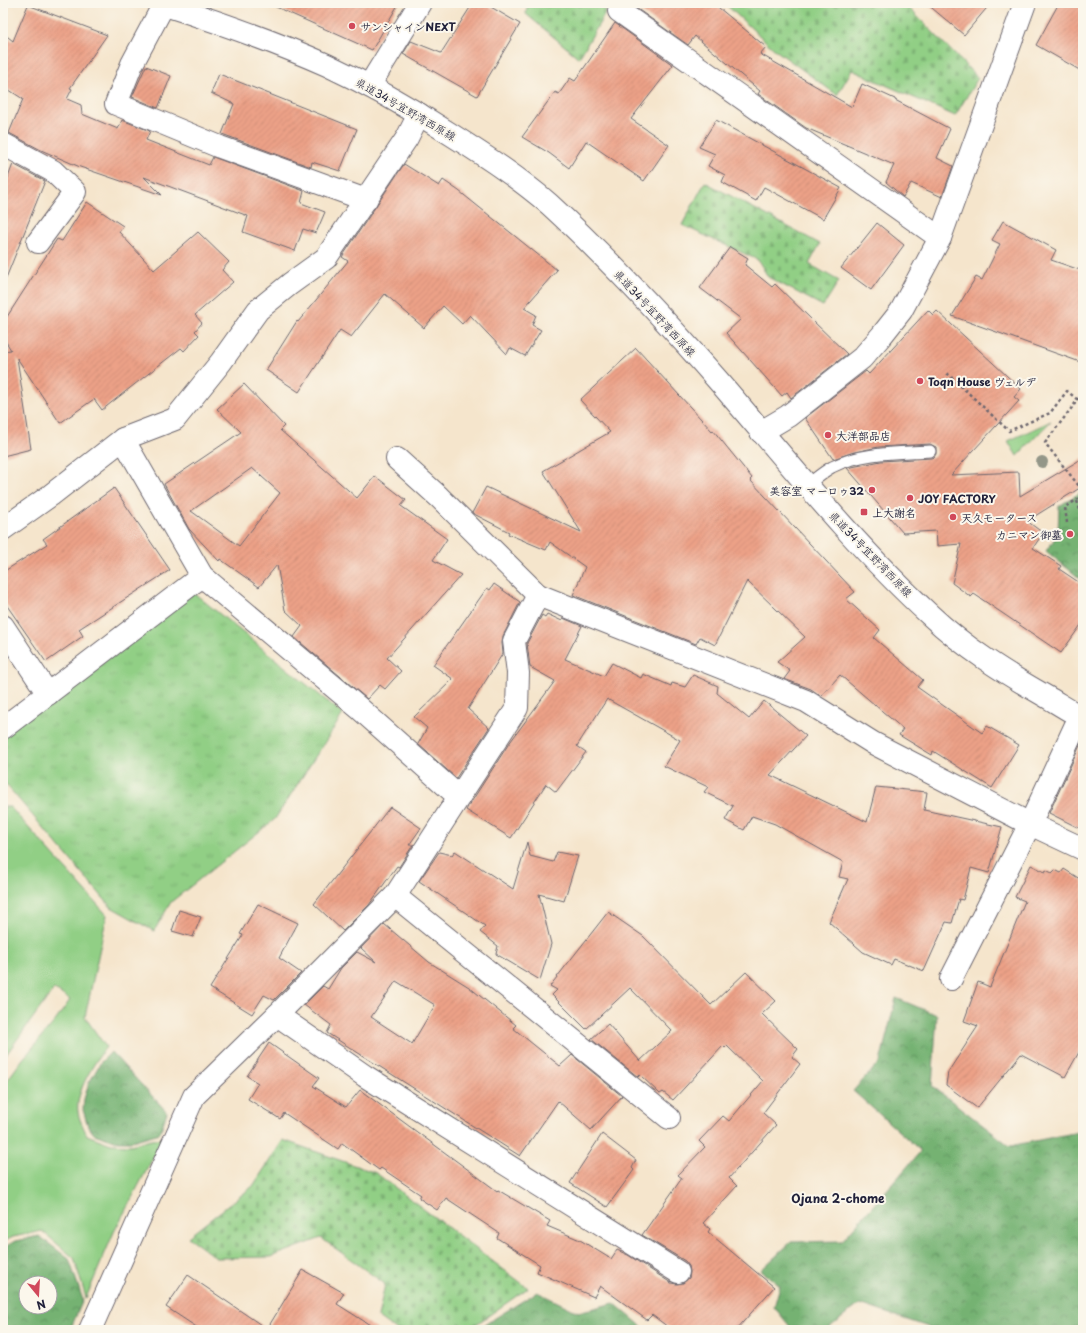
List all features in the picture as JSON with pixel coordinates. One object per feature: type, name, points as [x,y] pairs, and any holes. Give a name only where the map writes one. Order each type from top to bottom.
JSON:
[{"type":"street","points":[[369,86],[420,3]]},
{"type":"street","points":[[761,432],[788,416],[862,358],[900,311],[940,238],[1025,3]]},
{"type":"street","points":[[162,4],[132,64],[116,104],[220,147],[366,200]]},
{"type":"street","name":"県道34号宜野湾西原線","points":[[162,4],[259,37],[328,66],[369,86],[418,114],[498,165],[545,201],[569,223],[628,283],[685,344],[853,537],[930,616],[964,644],[995,666],[1081,717]]},
{"type":"street","points":[[619,11],[940,238]]},
{"type":"street","points":[[3,529],[52,495],[123,439],[175,419],[221,362],[258,310],[290,284],[326,258],[407,138],[418,114]]},
{"type":"street","points":[[3,144],[53,171],[75,192],[38,242]]},
{"type":"street","points":[[123,439],[202,576],[359,708],[459,798]]},
{"type":"street","points":[[397,459],[439,497],[538,595],[806,701],[873,744],[1030,824],[1083,849]]},
{"type":"street","points":[[3,728],[202,576]]},
{"type":"street","points":[[90,1330],[194,1096],[395,896],[517,708],[518,673],[514,641],[538,595]]},
{"type":"street","points":[[3,626],[48,694]]},
{"type":"street","points":[[951,979],[1030,824],[1081,717]]},
{"type":"street","points":[[395,896],[669,1118]]},
{"type":"street","points":[[277,1015],[365,1076],[678,1272]]},
{"type":"lane","points":[[807,485],[830,468],[842,463],[876,454],[930,452]]},
{"type":"path","points":[[947,373],[1009,431],[1050,413],[1067,391],[1078,400]]},
{"type":"path","points":[[1083,393],[1045,444],[1083,491]]},
{"type":"path","points":[[1067,523],[1065,507],[1083,496]]},
{"type":"path","points":[[1077,500],[1082,513]]},
{"type":"green space","points":[[528,3],[603,3],[606,12],[579,58],[526,14]]},
{"type":"green space","points":[[724,3],[888,3],[908,7],[978,78],[955,116],[852,70],[837,95],[774,49]]},
{"type":"green space","points":[[705,182],[820,244],[809,264],[839,281],[823,306],[768,277],[758,260],[682,225]]},
{"type":"green space","points":[[1051,421],[1017,456],[1008,441]]},
{"type":"green space","points":[[1083,491],[1083,581],[1046,551],[1058,534],[1059,506]]},
{"type":"green space","points":[[194,593],[343,714],[275,819],[171,902],[154,931],[111,907],[3,781],[3,733]]},
{"type":"green space","points":[[3,807],[10,807],[107,915],[85,1017],[106,1047],[91,1069],[82,1087],[78,1104],[80,1121],[87,1135],[111,1144],[130,1145],[164,1137],[114,1232],[86,1298],[74,1258],[42,1231],[13,1237],[3,1242],[3,1086],[22,1060],[56,1020],[70,1000],[54,989],[3,1059]]},
{"type":"green space","points":[[896,998],[937,1015],[932,1086],[1010,1146],[1083,1131],[1083,1330],[937,1330],[860,1304],[826,1330],[792,1329],[774,1307],[780,1286],[761,1270],[791,1242],[842,1241],[921,1151],[853,1091],[880,1062]]},
{"type":"green space","points":[[111,1052],[167,1112],[160,1133],[132,1141],[115,1141],[94,1134],[88,1126],[83,1110],[84,1099],[89,1083],[101,1062]]},
{"type":"green space","points":[[283,1140],[376,1173],[528,1288],[468,1330],[396,1330],[378,1317],[385,1284],[321,1238],[271,1257],[216,1258],[188,1237],[253,1186]]},
{"type":"green space","points":[[39,1236],[69,1259],[83,1300],[70,1330],[3,1330],[3,1248],[15,1241]]},
{"type":"green space","points":[[537,1292],[578,1312],[614,1303],[646,1330],[476,1330]]},
{"type":"building","name":"サンシャインNEXT","points":[[267,3],[399,3],[372,50]]},
{"type":"building","points":[[473,3],[484,3],[520,24],[477,96],[403,54],[411,41],[441,53]]},
{"type":"building","points":[[629,3],[713,3],[766,47],[760,54],[852,107],[862,84],[895,99],[950,129],[937,158],[953,166],[942,197],[911,183],[903,197],[886,182],[894,165],[806,128],[758,94],[760,91],[695,36],[688,45]]},
{"type":"building","points":[[926,3],[991,3],[964,35]]},
{"type":"building","points":[[1059,3],[1083,3],[1083,72],[1036,45]]},
{"type":"building","points":[[28,5],[107,35],[70,88],[72,89],[67,99],[81,105],[82,114],[118,129],[122,120],[150,131],[146,140],[209,165],[213,157],[304,191],[301,203],[325,212],[316,233],[303,229],[295,251],[243,232],[248,216],[144,177],[162,195],[80,167],[41,150],[9,133],[23,99],[3,86],[3,33],[13,41]]},
{"type":"building","points":[[615,23],[673,65],[631,119],[669,145],[644,181],[586,141],[569,168],[549,153],[522,137],[555,92],[559,94],[570,78],[575,81]]},
{"type":"building","points":[[146,66],[171,76],[158,108],[132,97]]},
{"type":"building","points":[[219,74],[357,129],[340,171],[312,162],[311,167],[222,134],[234,104],[211,93]]},
{"type":"building","points":[[716,120],[841,188],[823,219],[764,187],[756,201],[722,182],[725,175],[708,166],[715,154],[699,147]]},
{"type":"building","points":[[13,164],[45,181],[4,283],[3,191]]},
{"type":"building","points":[[404,164],[439,186],[443,180],[459,191],[557,270],[524,308],[536,315],[532,325],[541,330],[525,356],[510,348],[507,354],[470,315],[462,324],[443,306],[424,328],[385,294],[351,337],[340,330],[299,392],[266,370],[297,321],[298,322],[348,261],[342,257]]},
{"type":"building","points":[[87,202],[123,226],[119,232],[154,270],[198,232],[229,262],[222,270],[233,282],[195,315],[202,323],[195,331],[199,335],[184,351],[181,348],[102,410],[94,399],[60,423],[17,358],[31,449],[3,456],[3,351],[11,350],[3,337],[3,323],[57,239],[62,241]]},
{"type":"building","points":[[1003,221],[1056,250],[1051,260],[1083,271],[1083,363],[952,316],[976,277],[982,280],[1000,244],[992,240]]},
{"type":"building","points":[[877,223],[904,245],[871,290],[841,268]]},
{"type":"building","points":[[730,247],[748,258],[745,265],[772,287],[775,284],[847,354],[791,398],[787,392],[782,396],[726,333],[741,319],[700,288]]},
{"type":"building","points":[[928,310],[933,315],[937,311],[1021,389],[1014,397],[1019,401],[951,475],[1019,472],[1020,496],[1083,458],[1083,486],[1027,521],[1043,533],[1033,548],[1061,566],[1059,569],[1083,585],[1083,622],[1061,653],[974,594],[971,597],[952,583],[961,544],[937,546],[936,531],[903,533],[847,468],[881,461],[931,458],[936,454],[936,447],[930,444],[879,447],[854,452],[833,459],[805,418],[866,371],[869,374]]},
{"type":"building","points":[[636,348],[712,431],[713,430],[752,478],[750,480],[855,592],[846,599],[880,630],[874,638],[923,680],[917,687],[982,733],[987,726],[1019,745],[992,788],[933,751],[932,755],[899,735],[903,729],[840,675],[821,696],[811,689],[784,679],[790,671],[777,662],[805,637],[747,581],[715,645],[700,637],[696,644],[573,595],[585,567],[550,542],[546,550],[508,534],[509,532],[472,513],[486,487],[581,532],[543,471],[610,432],[580,400]]},
{"type":"building","points":[[244,384],[284,426],[280,430],[357,498],[375,476],[406,500],[401,506],[447,539],[433,560],[461,575],[387,658],[401,671],[385,689],[380,685],[367,699],[294,637],[302,626],[285,610],[277,565],[259,587],[220,559],[219,561],[189,529],[164,484],[241,432],[217,409]],"holes":[[[252,468],[280,493],[239,546],[191,511]]]},
{"type":"building","points":[[114,488],[170,570],[79,629],[83,636],[46,662],[3,600],[3,572],[47,544],[43,539]]},
{"type":"building","points":[[494,584],[520,602],[503,636],[503,653],[468,709],[489,728],[456,778],[418,744],[427,728],[414,717],[453,679],[433,665],[487,588],[490,590]]},
{"type":"building","points":[[547,614],[562,621],[563,618],[582,626],[565,659],[604,676],[612,663],[641,678],[643,674],[671,686],[672,683],[685,687],[693,675],[718,686],[717,693],[749,719],[764,701],[806,736],[770,775],[867,822],[876,787],[927,792],[924,810],[1002,827],[989,873],[971,868],[963,900],[959,899],[952,923],[946,922],[924,971],[894,959],[891,965],[863,952],[829,922],[848,879],[839,877],[843,862],[775,824],[752,816],[744,830],[725,820],[733,806],[704,792],[708,787],[664,766],[680,740],[607,699],[577,746],[586,752],[556,792],[546,784],[511,838],[466,810],[508,745],[555,681],[530,667],[527,643],[542,615],[545,617]]},
{"type":"building","points":[[1083,739],[1083,830],[1049,813]]},
{"type":"building","points":[[390,807],[421,828],[409,845],[413,845],[399,867],[397,866],[369,905],[343,931],[314,904]]},
{"type":"building","points":[[527,842],[530,856],[553,862],[557,852],[578,856],[564,901],[539,894],[551,944],[540,980],[496,954],[498,946],[480,932],[485,926],[419,881],[439,852],[452,855],[455,851],[513,889]]},
{"type":"building","points":[[1031,865],[1045,872],[1046,870],[1052,873],[1055,870],[1061,873],[1064,869],[1083,881],[1083,1045],[1065,1077],[1021,1054],[977,1108],[946,1085],[948,1072],[978,1026],[964,1021],[978,982],[990,987],[1025,901],[1015,897]]},
{"type":"building","points":[[258,904],[298,923],[279,958],[301,973],[274,1000],[264,995],[252,1014],[210,988],[243,935],[240,934]]},
{"type":"building","points":[[179,910],[201,917],[193,937],[172,931]]},
{"type":"building","points":[[608,912],[643,936],[711,1005],[746,972],[776,1001],[762,1014],[798,1049],[792,1057],[800,1064],[763,1113],[776,1125],[729,1178],[737,1186],[703,1223],[710,1229],[708,1232],[774,1287],[736,1330],[672,1330],[652,1315],[647,1320],[600,1286],[594,1297],[537,1272],[540,1265],[497,1238],[499,1233],[446,1198],[437,1210],[419,1198],[421,1195],[381,1168],[379,1170],[342,1143],[338,1149],[284,1113],[280,1119],[248,1099],[258,1083],[247,1076],[269,1043],[319,1078],[313,1086],[346,1107],[360,1090],[497,1191],[498,1190],[550,1221],[547,1226],[580,1240],[611,1259],[617,1250],[628,1255],[671,1283],[683,1283],[689,1278],[690,1272],[689,1266],[685,1261],[642,1235],[682,1178],[678,1175],[705,1147],[699,1141],[723,1116],[729,1121],[763,1081],[727,1046],[725,1048],[723,1046],[673,1100],[663,1092],[660,1094],[640,1075],[638,1077],[591,1039],[608,1024],[640,1061],[672,1031],[630,988],[586,1029],[552,995],[557,990],[550,986]]},
{"type":"building","points":[[384,924],[429,962],[469,987],[516,1025],[513,1028],[560,1066],[572,1055],[622,1096],[591,1130],[558,1101],[520,1156],[327,1033],[331,1025],[304,1005],[323,986],[328,989],[341,968],[357,952],[376,962],[361,948]],"holes":[[[396,981],[435,1005],[412,1044],[371,1017]]]},
{"type":"building","points":[[602,1134],[636,1160],[632,1168],[634,1170],[607,1207],[570,1183]]},
{"type":"building","points":[[303,1270],[344,1293],[337,1304],[378,1330],[201,1330],[166,1307],[188,1275],[267,1329]]},
{"type":"place","name":"サンシャインNEXT","points":[[352,26]]},
{"type":"place","name":"Toqn House ヴェルデ","points":[[920,381]]},
{"type":"place","name":"大洋部品店","points":[[828,435]]},
{"type":"place","name":"美容室 マーロゥ32","points":[[872,490]]},
{"type":"place","name":"JOY FACTORY","points":[[910,498]]},
{"type":"place","name":"上大謝名","points":[[864,512]]},
{"type":"place","name":"天久モータース","points":[[953,517]]},
{"type":"place","name":"カニマン御墓","points":[[1070,534]]},
{"type":"district","name":"Ojana 2-chome","points":[[838,1198]]}]
